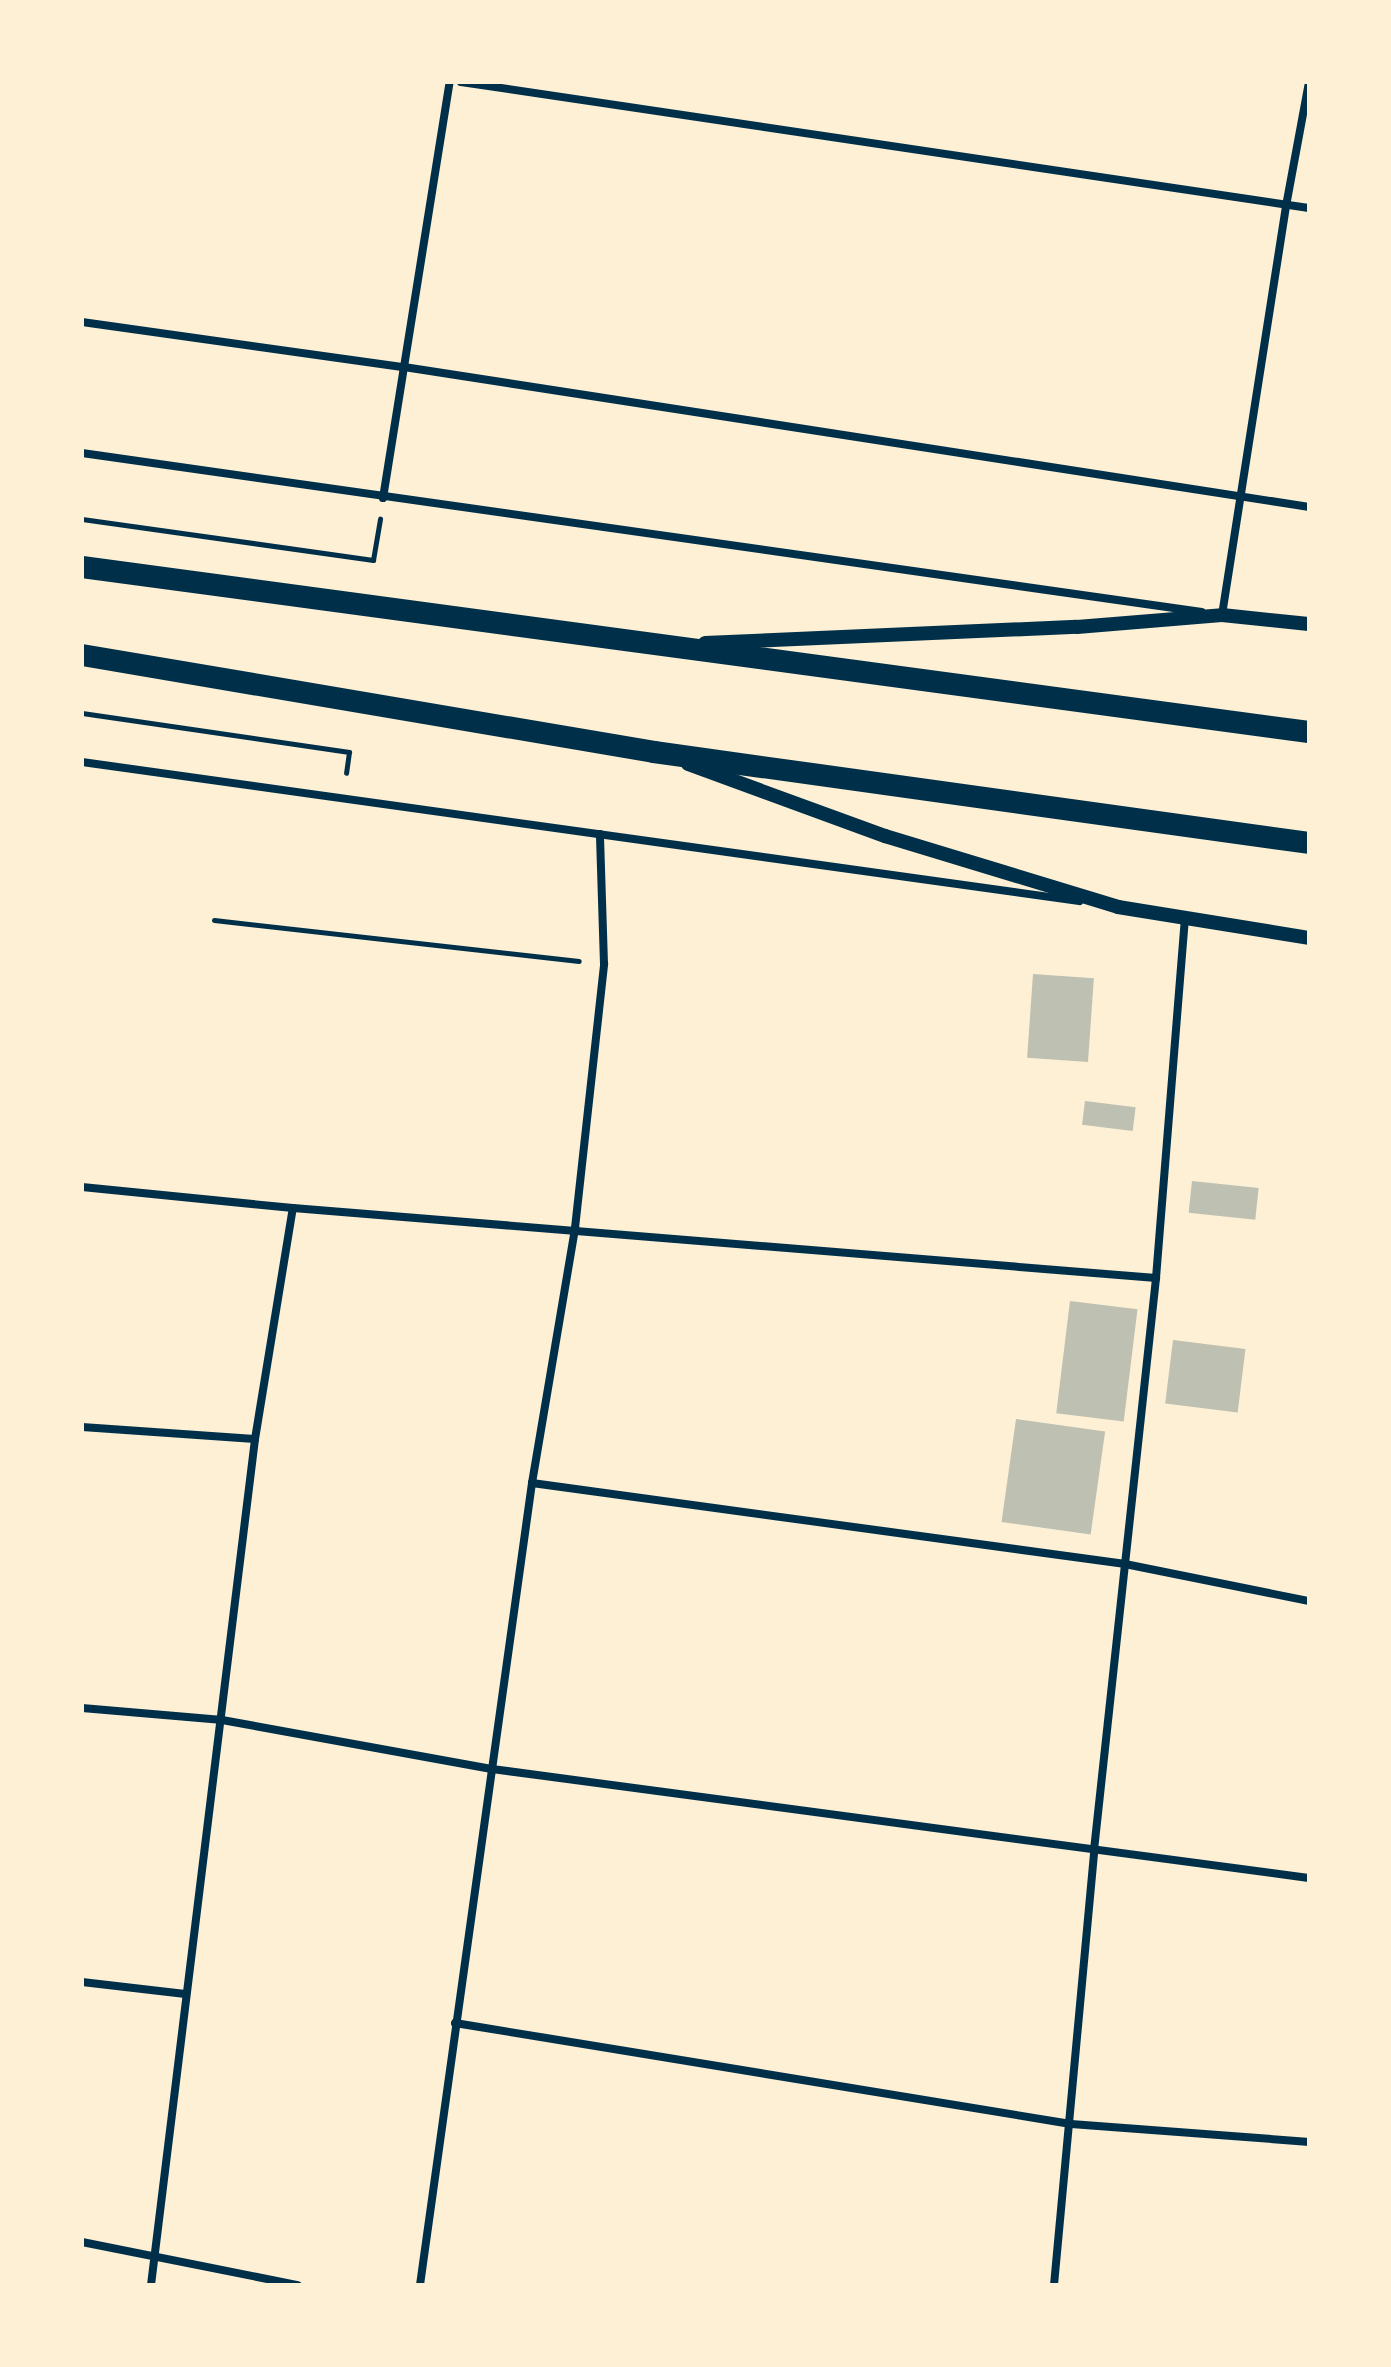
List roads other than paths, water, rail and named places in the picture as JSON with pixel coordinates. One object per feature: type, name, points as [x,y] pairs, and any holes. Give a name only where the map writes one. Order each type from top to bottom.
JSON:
[{"type":"highway","points":[[82,567],[1309,732]]},
{"type":"highway","points":[[82,655],[654,752],[1309,843]]},
{"type":"street","points":[[383,498],[450,82]]},
{"type":"street","points":[[461,82],[1309,208]]},
{"type":"street","points":[[1222,615],[1286,206],[1309,82]]},
{"type":"street","points":[[82,322],[404,367],[1309,507]]},
{"type":"street","points":[[82,453],[1222,615],[1309,624]]},
{"type":"street","points":[[665,645],[1077,627],[1222,615]]},
{"type":"street","points":[[654,752],[885,836],[1118,907]]},
{"type":"street","points":[[82,762],[1118,907],[1309,938]]},
{"type":"street","points":[[420,2285],[532,1483],[575,1228],[604,964],[600,834]]},
{"type":"street","points":[[1054,2285],[1094,1850],[1156,1278],[1185,919]]},
{"type":"street","points":[[82,1187],[293,1208],[575,1228],[1156,1278]]},
{"type":"street","points":[[151,2285],[255,1439],[293,1208]]},
{"type":"street","points":[[82,1427],[255,1439]]},
{"type":"street","points":[[532,1483],[1125,1564],[1309,1601]]},
{"type":"street","points":[[82,1708],[222,1720],[492,1769],[1309,1878]]},
{"type":"street","points":[[82,1982],[185,1994]]},
{"type":"street","points":[[455,2023],[1071,2124],[1309,2142]]},
{"type":"street","points":[[82,2242],[298,2285]]}]
